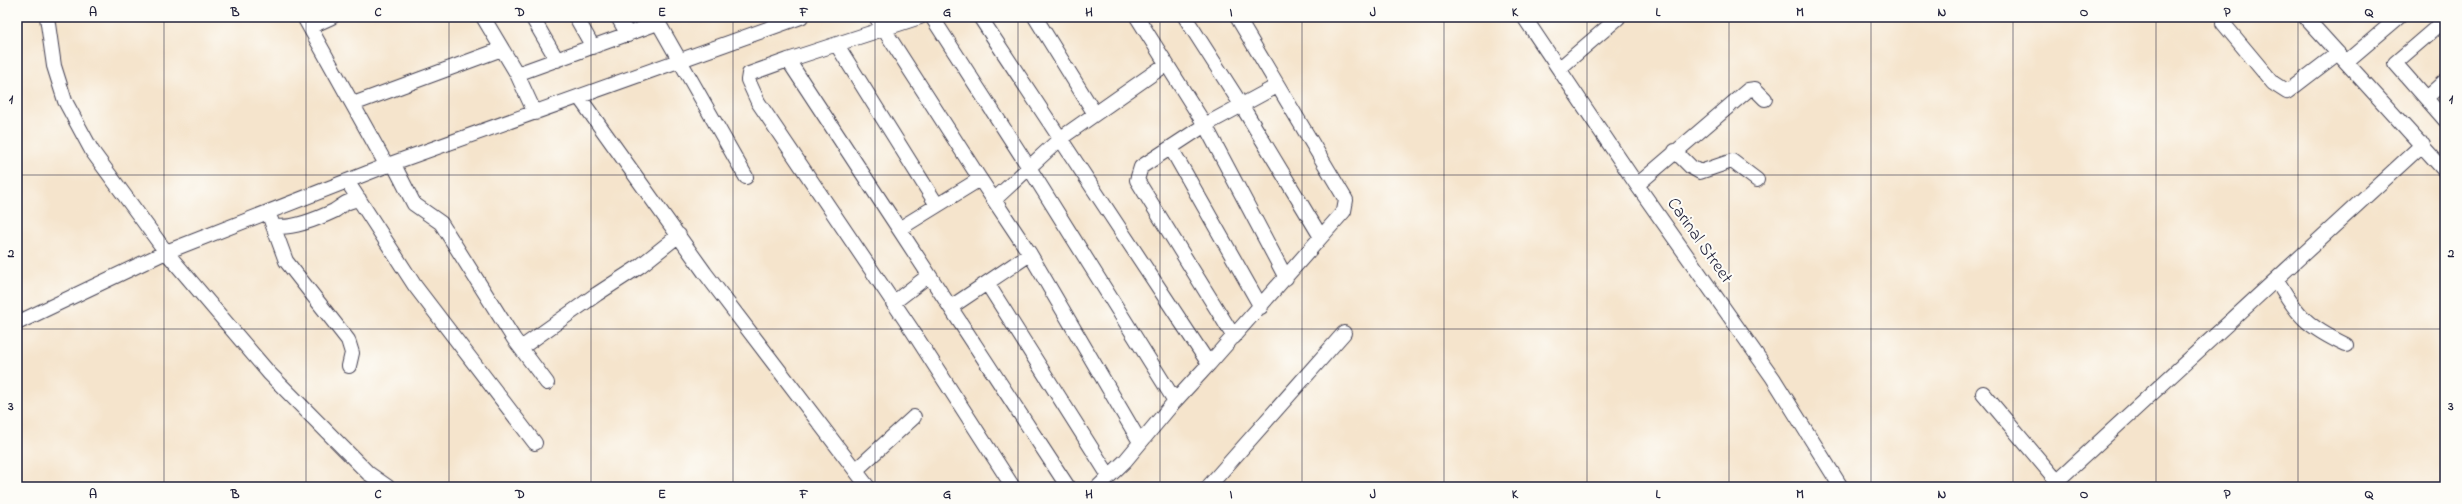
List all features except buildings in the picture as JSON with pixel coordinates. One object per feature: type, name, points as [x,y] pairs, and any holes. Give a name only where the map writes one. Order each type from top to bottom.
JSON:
[{"type":"street","points":[[47,17],[54,66],[65,101],[92,151],[166,252],[269,373],[368,473],[388,487]]},
{"type":"street","points":[[332,17],[307,22],[353,104],[414,204],[441,223],[521,348],[547,383]]},
{"type":"street","points":[[483,17],[517,74],[535,113]]},
{"type":"street","points":[[532,17],[557,60]]},
{"type":"street","points":[[576,17],[593,47]]},
{"type":"street","points":[[618,17],[628,35]]},
{"type":"street","points":[[17,323],[166,252],[390,164],[801,17]]},
{"type":"street","points":[[920,17],[878,23],[837,45],[754,71],[749,74],[748,80],[758,102],[893,303],[1013,487]]},
{"type":"street","points":[[932,17],[1030,169],[1175,401]]},
{"type":"street","points":[[980,17],[1209,364]]},
{"type":"street","points":[[1035,17],[1095,114]]},
{"type":"street","points":[[1137,17],[1165,65],[1205,125],[1286,278]]},
{"type":"street","points":[[1185,17],[1242,106],[1320,237]]},
{"type":"street","points":[[1098,487],[1110,476],[1175,401],[1261,307],[1344,211],[1346,200],[1237,17]]},
{"type":"street","name":"Carinal Street","points":[[1524,17],[1560,68],[1636,184],[1773,378],[1841,487]]},
{"type":"street","points":[[2305,17],[2423,144],[2445,171]]},
{"type":"street","points":[[2223,23],[2274,83],[2287,92],[2342,57],[2399,17]]},
{"type":"street","points":[[1560,68],[1618,18]]},
{"type":"street","points":[[517,74],[628,35],[656,20],[678,61],[746,177]]},
{"type":"street","points":[[2445,20],[2395,63],[2445,120]]},
{"type":"street","points":[[878,23],[1030,254],[1140,442]]},
{"type":"street","points":[[837,45],[937,205]]},
{"type":"street","points":[[353,104],[502,50]]},
{"type":"street","points":[[788,60],[928,276],[951,307],[1068,487]]},
{"type":"street","points":[[994,200],[1030,169],[1061,138],[1165,65]]},
{"type":"street","points":[[2426,98],[2445,81]]},
{"type":"street","points":[[1234,337],[1137,180],[1141,167],[1205,125],[1277,86]]},
{"type":"street","points":[[1636,184],[1748,90],[1755,89],[1766,99]]},
{"type":"street","points":[[579,97],[679,235],[704,273],[868,487]]},
{"type":"street","points":[[1983,393],[2060,484],[2423,144]]},
{"type":"street","points":[[1171,148],[1261,307]]},
{"type":"street","points":[[1675,151],[1691,167],[1700,172],[1732,161],[1743,167],[1758,180]]},
{"type":"street","points":[[899,230],[980,179]]},
{"type":"street","points":[[347,181],[416,286],[535,443]]},
{"type":"street","points":[[273,226],[287,227],[333,211],[348,201],[359,199]]},
{"type":"street","points":[[268,212],[286,261],[348,340],[352,353],[349,366]]},
{"type":"street","points":[[521,348],[596,294],[651,259],[679,235]]},
{"type":"street","points":[[951,307],[1030,254]]},
{"type":"street","points":[[893,303],[928,276]]},
{"type":"street","points":[[2277,280],[2300,316],[2321,332],[2346,345]]},
{"type":"street","points":[[987,283],[1110,476]]},
{"type":"street","points":[[1208,487],[1344,333]]},
{"type":"street","points":[[856,470],[914,418]]}]
